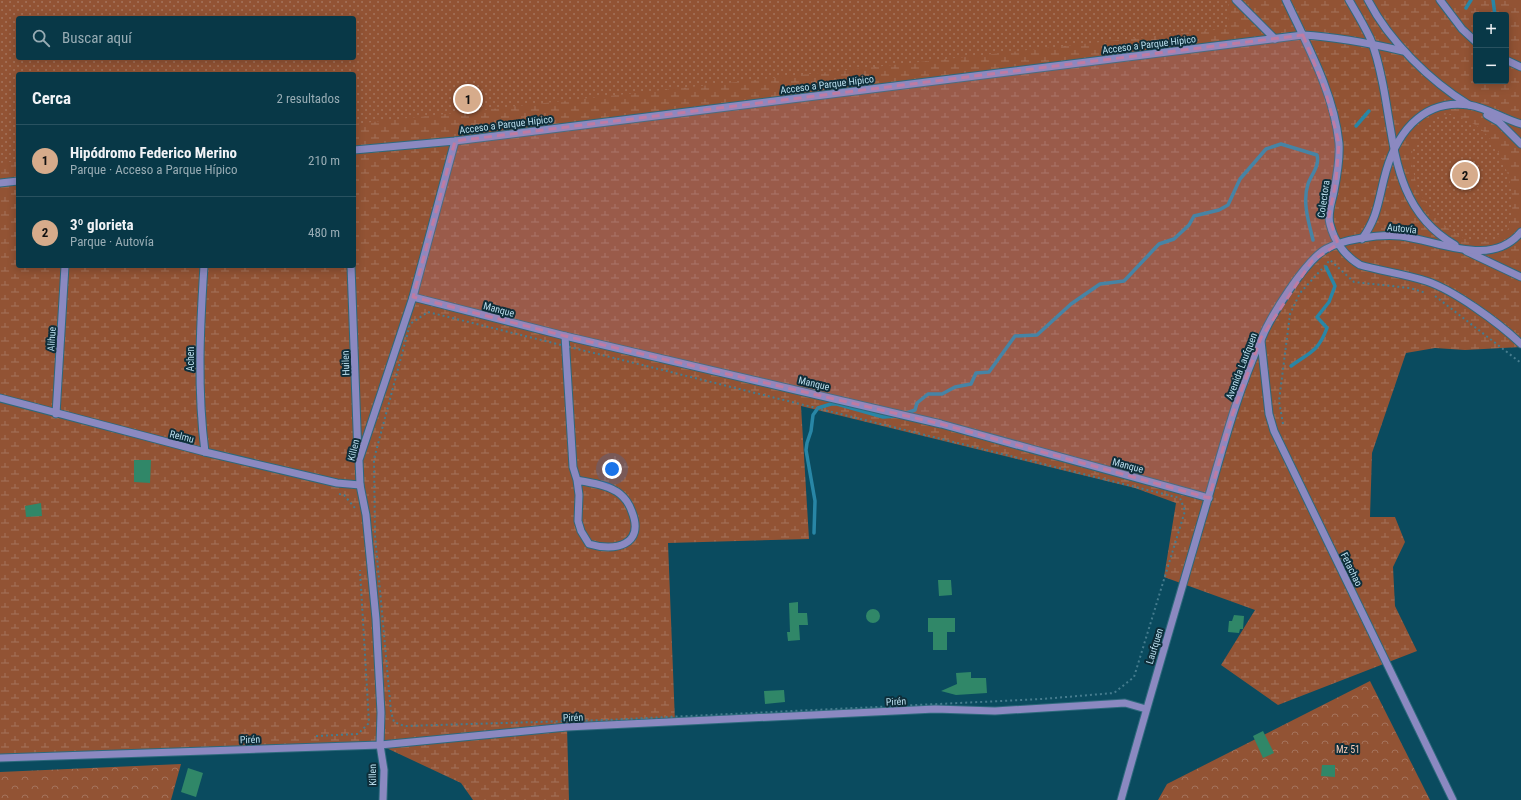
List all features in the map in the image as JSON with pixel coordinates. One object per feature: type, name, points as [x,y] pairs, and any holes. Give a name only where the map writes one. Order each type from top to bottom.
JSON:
[{"type":"street","points":[[1236,0],[1275,39]]},
{"type":"street","name":"Colectora","points":[[1286,0],[1313,57],[1326,93],[1339,143],[1336,181],[1329,217],[1330,226],[1338,244],[1351,260],[1360,265],[1426,281],[1446,291],[1470,305],[1521,344]]},
{"type":"street","name":"Autovía","points":[[1349,0],[1370,37],[1383,84],[1393,151],[1407,191],[1417,210],[1432,229],[1462,249],[1521,277]]},
{"type":"street","name":"Autovía","points":[[1368,0],[1375,13],[1403,51],[1450,93],[1499,122],[1521,144]]},
{"type":"street","points":[[1440,0],[1462,29],[1473,39]]},
{"type":"street","name":"Acceso a Parque Hípico","points":[[356,150],[455,140],[1303,35],[1348,39],[1372,46]]},
{"type":"street","points":[[1372,46],[1403,51]]},
{"type":"street","points":[[1509,61],[1521,67]]},
{"type":"street","name":"Autovía","points":[[1362,239],[1376,216],[1384,178],[1393,151],[1411,123],[1424,113],[1442,106],[1455,104],[1471,106],[1521,124]]},
{"type":"street","name":"Killen","points":[[383,800],[384,770],[380,745],[381,713],[376,619],[366,516],[360,485],[358,460],[414,297],[455,140]]},
{"type":"street","points":[[0,183],[16,181]]},
{"type":"street","points":[[1462,249],[1486,251],[1500,248],[1515,239],[1521,232]]},
{"type":"street","name":"Autovía","points":[[1362,239],[1403,236],[1462,249]]},
{"type":"street","name":"Avenida Laufquen","points":[[1209,498],[1233,413],[1261,338],[1281,305],[1312,261],[1324,250],[1338,244],[1362,239]]},
{"type":"street","name":"Alihue","points":[[56,414],[65,268]]},
{"type":"street","name":"Achen","points":[[204,268],[199,364],[201,425],[205,452]]},
{"type":"street","name":"Huilen","points":[[351,268],[358,460]]},
{"type":"street","name":"Manque","points":[[414,297],[566,336],[941,424],[1209,498]]},
{"type":"street","points":[[566,336],[573,467],[577,480],[578,521],[581,531],[589,544],[597,547],[623,545],[632,540],[636,532],[634,518],[630,507],[621,494],[606,486],[577,480]]},
{"type":"street","name":"Fetachao","points":[[1261,338],[1269,414],[1274,431],[1453,800]]},
{"type":"street","name":"Relmu","points":[[0,398],[56,414],[205,452],[337,483],[360,485]]},
{"type":"street","name":"Laufquen","points":[[1120,800],[1209,498]]},
{"type":"street","name":"Pirén","points":[[0,758],[380,745],[567,727],[935,709],[995,712],[1125,703],[1146,709]]},
{"type":"path","points":[[1284,426],[1279,402],[1290,314],[1300,293],[1330,260],[1354,282],[1410,288],[1433,294],[1521,363]]},
{"type":"path","points":[[428,312],[566,346],[1180,498],[1185,510],[1134,677],[1114,693],[1042,699],[590,720],[404,726],[394,722],[391,712],[375,534],[374,459],[410,324],[428,312]]},
{"type":"path","points":[[310,737],[358,734],[369,724],[360,563]]},
{"type":"highlighted area","points":[[1303,35],[1326,93],[1339,143],[1336,181],[1329,217],[1338,244],[1312,261],[1261,338],[1233,413],[1209,498],[941,424],[565,336],[413,297],[455,141]]},
{"type":"green space","points":[[0,0],[1521,0],[1521,347],[1465,350],[1435,348],[1406,353],[1372,453],[1370,517],[1395,517],[1405,542],[1393,567],[1395,606],[1417,651],[1278,705],[1221,665],[1255,610],[1164,577],[1176,503],[1135,488],[801,406],[809,539],[668,543],[675,722],[567,727],[569,800],[473,800],[461,783],[380,745],[0,758]]},
{"type":"green space","points":[[0,0],[1228,0],[1229,28],[356,124],[356,72],[16,72],[16,161],[0,163]]},
{"type":"green space","points":[[1452,114],[1474,124],[1487,135],[1502,159],[1508,174],[1511,188],[1512,217],[1508,229],[1500,236],[1493,239],[1482,241],[1468,239],[1453,232],[1427,205],[1416,182],[1413,170],[1412,152],[1422,130],[1432,119]]},
{"type":"green space","name":"Mz 51","points":[[1370,681],[1430,800],[1158,800],[1167,784]]},
{"type":"green space","points":[[181,764],[171,800],[0,800],[0,772]]},
{"type":"building","points":[[134,460],[151,460],[150,483],[134,482]]},
{"type":"building","points":[[41,503],[42,516],[26,517],[25,506]]},
{"type":"building","points":[[938,580],[951,580],[952,595],[939,596]]},
{"type":"building","points":[[798,602],[798,613],[807,613],[808,625],[799,625],[800,640],[788,641],[787,632],[790,632],[789,603]]},
{"type":"building","points":[[873,609],[878,611],[880,616],[878,621],[873,623],[868,621],[866,616],[868,611]]},
{"type":"building","points":[[1234,615],[1244,616],[1243,629],[1240,629],[1239,633],[1228,632],[1229,621],[1232,621]]},
{"type":"building","points":[[928,618],[955,618],[955,632],[947,632],[947,650],[933,650],[933,632],[928,632]]},
{"type":"building","points":[[971,672],[971,678],[986,678],[987,693],[956,695],[941,691],[957,684],[956,673]]},
{"type":"building","points":[[784,690],[785,702],[765,704],[764,691]]},
{"type":"building","points":[[1263,731],[1274,753],[1263,758],[1253,736]]},
{"type":"building","points":[[1322,765],[1335,765],[1335,777],[1321,776]]},
{"type":"building","points":[[188,768],[203,773],[196,797],[181,792]]},
{"type":"waterway","points":[[1466,8],[1471,0]]},
{"type":"waterway","points":[[1493,0],[1495,12]]},
{"type":"waterway","points":[[1356,126],[1369,111]]},
{"type":"waterway","points":[[904,414],[915,410],[917,403],[928,394],[942,394],[955,387],[971,384],[976,373],[989,372],[1015,336],[1037,335],[1071,304],[1100,284],[1124,281],[1159,244],[1174,239],[1189,225],[1194,216],[1219,210],[1228,205],[1240,179],[1266,149],[1281,144],[1317,155],[1318,159],[1315,170],[1306,191],[1306,205],[1313,240]]},
{"type":"waterway","points":[[1291,366],[1317,347],[1327,328],[1317,317],[1329,302],[1335,286],[1326,267]]},
{"type":"waterway","points":[[814,533],[815,501],[806,450],[813,415],[818,408],[831,404],[837,404],[883,417],[899,416]]},
{"type":"place","name":"Hipódromo Federico Merino","points":[[468,99]]},
{"type":"place","name":"3º glorieta","points":[[1465,175]]}]
